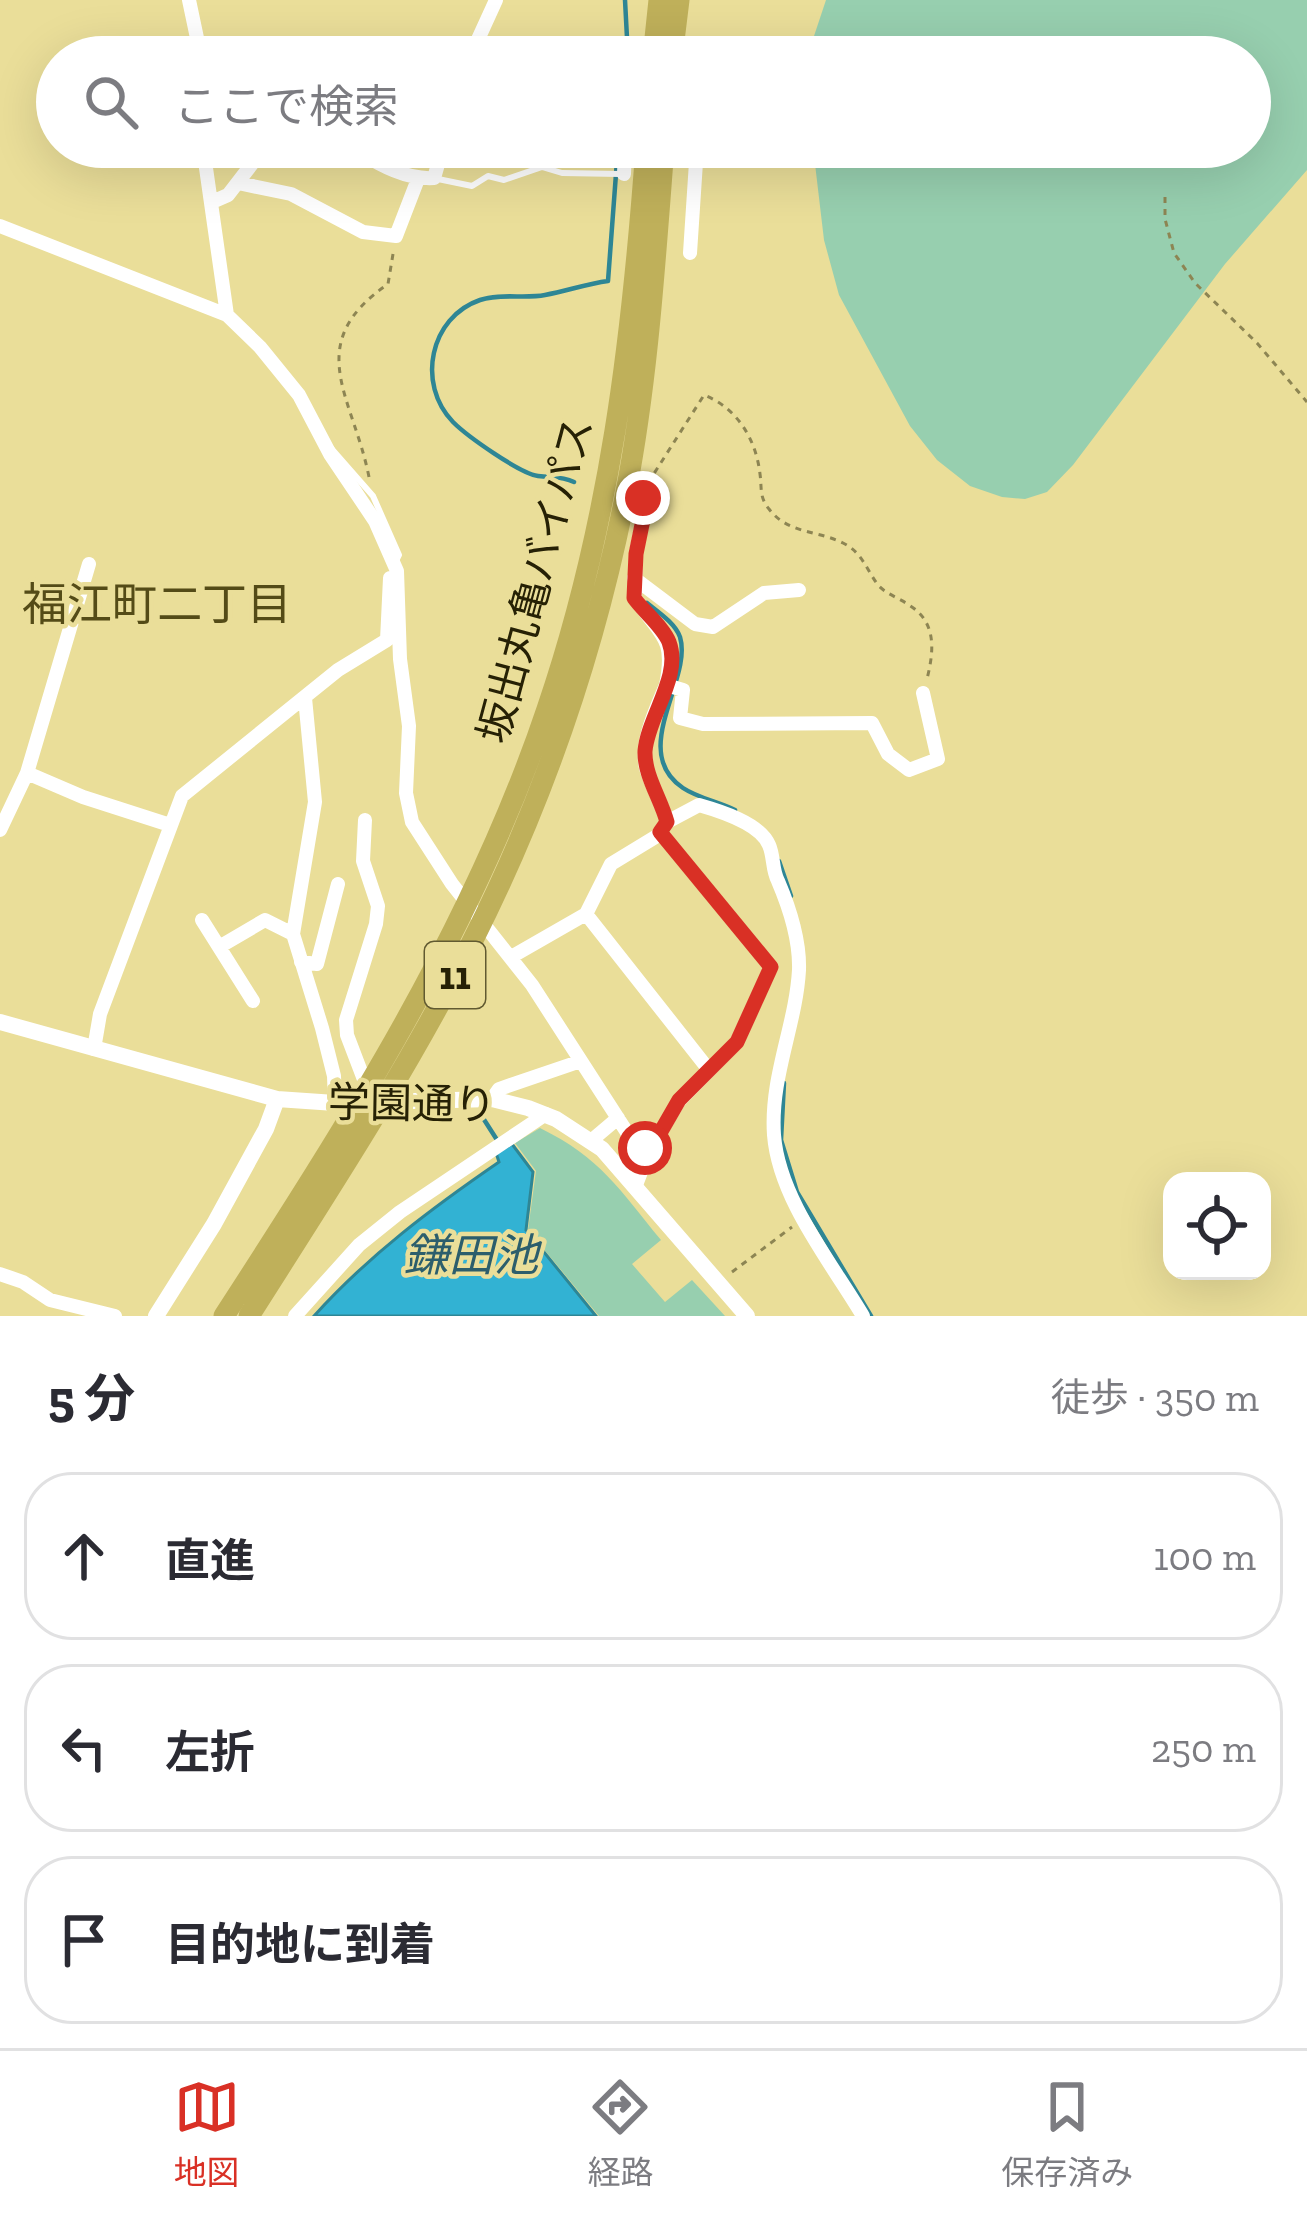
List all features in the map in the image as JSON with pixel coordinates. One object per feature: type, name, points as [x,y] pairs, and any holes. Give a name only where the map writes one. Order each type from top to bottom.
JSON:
[{"type":"highway","points":[[655,36],[659,0]]},
{"type":"highway","points":[[675,36],[679,0]]},
{"type":"highway","name":"坂出丸亀バイパス","points":[[231,1315],[418,1042],[474,938],[537,795],[573,658],[622,402],[644,168]]},
{"type":"highway","name":"坂出丸亀バイパス","points":[[573,658],[634,496],[662,168]]},
{"type":"street","points":[[189,0],[197,36]]},
{"type":"street","points":[[480,36],[496,0]]},
{"type":"street","points":[[206,168],[227,315]]},
{"type":"street","points":[[212,202],[228,195],[249,168]]},
{"type":"street","points":[[390,168],[426,179]]},
{"type":"street","points":[[238,183],[291,194],[363,232],[395,236],[432,168]]},
{"type":"street","points":[[619,174],[621,168]]},
{"type":"street","points":[[690,253],[696,168]]},
{"type":"street","points":[[0,226],[227,315],[260,346],[299,395],[324,444],[375,521],[396,568],[409,726],[407,809],[423,843],[512,957],[618,1118],[638,1155],[641,1172],[636,1185]]},
{"type":"street","points":[[634,496],[647,500],[634,598],[669,639],[672,657],[671,687],[653,715],[646,770],[660,795],[663,827],[771,967],[737,1042],[679,1100],[660,1133],[638,1155]]},
{"type":"street","points":[[0,830],[27,773],[89,564]]},
{"type":"street","points":[[94,1048],[100,1014],[182,796],[338,670],[387,640],[388,580],[396,568]]},
{"type":"street","points":[[634,578],[695,624],[713,627],[764,593],[799,590]]},
{"type":"street","points":[[671,687],[683,690],[680,718],[703,724],[872,723],[888,754],[909,770],[938,759],[923,693]]},
{"type":"street","points":[[305,698],[315,802],[293,934],[334,1076],[335,1103]]},
{"type":"street","points":[[27,773],[170,825]]},
{"type":"street","points":[[512,957],[586,914],[611,864],[699,805],[726,813],[761,834],[769,844],[774,874],[794,923],[799,968],[777,1075],[774,1136],[793,1198],[863,1316]]},
{"type":"street","points":[[365,820],[364,861],[377,906],[376,924],[346,1020],[370,1101]]},
{"type":"street","points":[[301,962],[317,964],[338,884]]},
{"type":"street","points":[[586,914],[710,1070]]},
{"type":"street","points":[[202,920],[253,1001]]},
{"type":"street","points":[[219,947],[266,920],[293,934]]},
{"type":"street","name":"学園通り","points":[[0,1022],[277,1100],[492,1099],[545,1114],[592,1140],[747,1316]]},
{"type":"street","points":[[492,1099],[499,1089],[581,1061]]},
{"type":"street","points":[[157,1316],[214,1223],[277,1100]]},
{"type":"street","points":[[295,1316],[359,1245],[434,1186],[538,1123],[545,1114]]},
{"type":"street","points":[[592,1140],[618,1118]]},
{"type":"street","points":[[0,1274],[50,1300],[115,1316]]},
{"type":"lane","points":[[426,179],[472,186],[488,176],[504,180],[539,168]]},
{"type":"lane","points":[[545,168],[562,173],[619,174]]},
{"type":"lane","points":[[324,444],[337,451],[373,496],[399,555],[396,568]]},
{"type":"path","points":[[1166,197],[1165,219],[1174,254],[1307,402]]},
{"type":"path","points":[[373,496],[338,368],[343,328],[362,302],[388,284],[395,236]]},
{"type":"path","points":[[634,496],[704,395],[716,400],[735,414],[753,443],[761,498],[772,513],[789,527],[842,542],[860,555],[880,589],[926,618],[932,638],[923,693]]},
{"type":"path","points":[[726,1276],[804,1217]]},
{"type":"green space","points":[[826,0],[1307,0],[1307,170],[1225,264],[1073,465],[1047,492],[1025,499],[970,486],[937,460],[910,426],[839,295],[824,240],[815,168],[1271,168],[1271,36],[814,36]]},
{"type":"green space","points":[[540,1128],[594,1163],[661,1240],[632,1264],[665,1302],[692,1280],[725,1316],[599,1316],[528,1230],[536,1171],[515,1143]]},
{"type":"water","name":"鎌田池","points":[[512,1144],[533,1172],[526,1230],[596,1316],[314,1316],[379,1253],[499,1162],[496,1153]]},
{"type":"waterway","points":[[625,0],[627,36]]},
{"type":"waterway","points":[[574,482],[519,468],[453,422],[435,389],[434,353],[449,321],[480,300],[545,295],[608,281],[616,168]]},
{"type":"waterway","points":[[647,603],[680,637],[682,654],[661,735],[661,755],[668,773],[683,788],[735,810]]},
{"type":"waterway","points":[[779,861],[791,896]]},
{"type":"waterway","points":[[784,1083],[781,1140],[797,1192],[871,1316]]},
{"type":"waterway","points":[[483,1118],[499,1143]]},
{"type":"district","name":"福江町二丁目","points":[[157,604]]},
{"type":"route","points":[[643,498],[647,500],[636,554],[634,598],[669,639],[672,657],[645,751],[646,770],[660,795],[667,822],[660,832],[771,967],[737,1042],[679,1100],[645,1148]]}]
